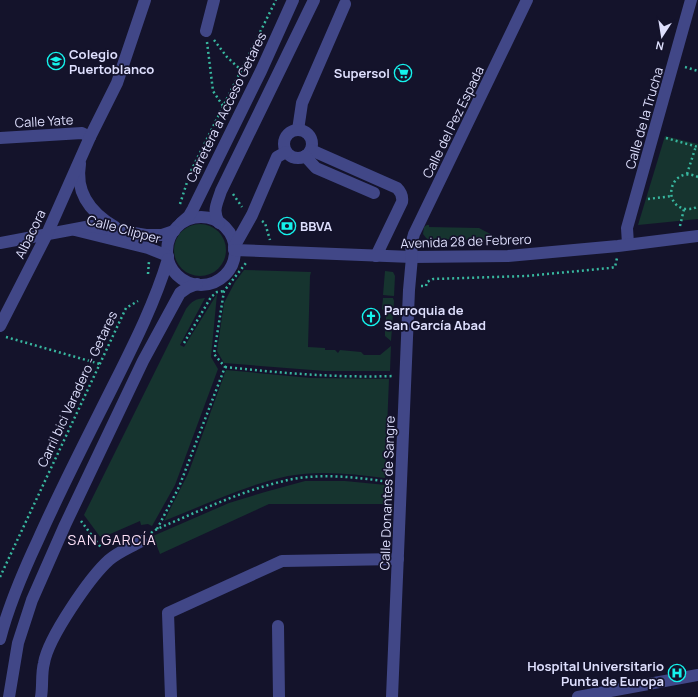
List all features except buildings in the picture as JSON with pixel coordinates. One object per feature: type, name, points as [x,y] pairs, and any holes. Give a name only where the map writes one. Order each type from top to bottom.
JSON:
[{"type":"street","name":"Albacora","points":[[0,326],[47,234],[82,153],[117,84],[145,0]]},
{"type":"street","points":[[206,31],[214,0]]},
{"type":"street","name":"Carretera a Acceso Getares","points":[[177,227],[189,216],[193,209],[261,71],[293,0]]},
{"type":"street","points":[[234,249],[230,235],[220,223],[215,214],[215,209],[222,191],[314,0]]},
{"type":"street","name":"Calle del Pez Espada","points":[[409,290],[412,257],[411,245],[414,234],[527,0]]},
{"type":"street","name":"Calle de la Trucha","points":[[628,244],[627,228],[692,0]]},
{"type":"street","points":[[298,130],[302,103],[345,4]]},
{"type":"street","points":[[308,153],[297,159],[289,155],[286,152],[284,144],[287,136],[298,130],[307,133],[311,141],[308,153],[316,168],[374,193]]},
{"type":"street","name":"Calle Yate","points":[[0,138],[82,134],[90,137]]},
{"type":"street","points":[[8,697],[18,643],[32,600],[143,361],[180,293],[197,284],[213,282],[226,273],[232,262],[234,249],[252,215],[277,157],[286,152]]},
{"type":"street","name":"Albacora","points":[[82,153],[78,173],[82,194],[94,212],[105,221],[123,231]]},
{"type":"street","points":[[308,153],[400,190],[403,198],[402,202],[376,256]]},
{"type":"street","points":[[0,639],[7,613],[21,576],[50,512],[136,339],[159,286],[168,258],[168,243],[177,227],[188,220],[196,218],[212,219],[220,223]]},
{"type":"street","name":"Calle Clipper","points":[[0,243],[91,226],[146,235],[162,235],[177,227]]},
{"type":"street","name":"Calle Clipper","points":[[74,229],[151,249],[168,258]]},
{"type":"street","name":"Avenida 28 de Febrero","points":[[234,249],[412,257],[508,256],[698,236]]},
{"type":"street","points":[[168,258],[171,267],[176,274],[189,282],[197,284]]},
{"type":"street","name":"Calle Donantes de Sangre","points":[[392,697],[409,290]]},
{"type":"street","points":[[41,697],[44,663],[50,645],[64,620],[89,583],[109,559],[141,541]]},
{"type":"street","points":[[171,697],[168,613],[282,561],[398,559]]},
{"type":"street","points":[[278,626],[279,697]]},
{"type":"street","points":[[578,697],[698,675]]},
{"type":"path","points":[[175,209],[180,204],[190,173],[276,0]]},
{"type":"path","points":[[206,31],[227,57],[241,70]]},
{"type":"path","points":[[206,31],[213,92],[223,106]]},
{"type":"path","points":[[654,135],[697,147],[687,174]]},
{"type":"path","points":[[698,177],[687,174],[676,179],[671,190],[674,202],[684,209],[690,209],[698,206]]},
{"type":"path","points":[[635,200],[672,196]]},
{"type":"path","points":[[680,229],[684,209]]},
{"type":"path","points":[[148,277],[151,249]]},
{"type":"path","points":[[247,263],[224,291],[214,354],[225,367],[310,375],[355,377],[406,375]]},
{"type":"path","points":[[184,343],[210,297],[217,292],[224,291]]},
{"type":"path","name":"Carril bici Varadero - Getares","points":[[0,576],[126,308],[141,300]]},
{"type":"path","points":[[0,335],[100,364]]},
{"type":"path","points":[[157,529],[179,487],[225,367]]},
{"type":"path","points":[[141,541],[157,529],[208,507],[246,493],[289,480],[330,476],[368,479],[401,485]]},
{"type":"path","points":[[73,510],[109,559]]},
{"type":"green space","points":[[665,136],[698,144],[698,219],[638,225]]},
{"type":"green space","points":[[200,224],[210,226],[218,232],[224,240],[226,250],[224,260],[218,268],[210,274],[200,276],[190,274],[182,268],[176,260],[174,250],[176,240],[182,232],[190,226]]},
{"type":"green space","points":[[429,225],[429,227],[479,228],[496,237],[490,240],[427,239],[423,234],[424,227]]},
{"type":"green space","points":[[244,270],[311,272],[308,347],[335,350],[338,353],[340,350],[361,352],[364,355],[380,355],[391,346],[390,371],[325,371],[224,363],[217,351],[224,303],[235,282]]},
{"type":"green space","points":[[385,271],[393,272],[395,276],[394,296],[383,295]]},
{"type":"green space","points":[[217,294],[211,357],[218,369],[175,485],[152,526],[148,524],[141,525],[140,521],[101,538],[84,515],[186,309],[194,301],[205,298],[180,345],[184,347]]},
{"type":"green space","points":[[383,298],[393,298],[394,301],[391,341],[385,336],[385,328],[389,324],[386,321],[386,313],[382,309]]},
{"type":"green space","points":[[226,370],[311,378],[389,379],[385,478],[324,473],[288,476],[241,490],[164,521],[188,474]]},
{"type":"green space","points":[[305,481],[345,481],[386,485],[385,504],[269,504],[160,554],[153,536],[229,503]]},
{"type":"place","name":"Colegio Puertoblanco","points":[[56,61]]},
{"type":"place","name":"Supersol","points":[[403,73]]},
{"type":"place","name":"BBVA","points":[[287,226]]},
{"type":"place","name":"Parroquia de San García Abad","points":[[371,317]]},
{"type":"place","name":"Hospital Universitario Punta de Europa","points":[[677,673]]},
{"type":"district","name":"SAN GARCÍA","points":[[112,540]]}]
